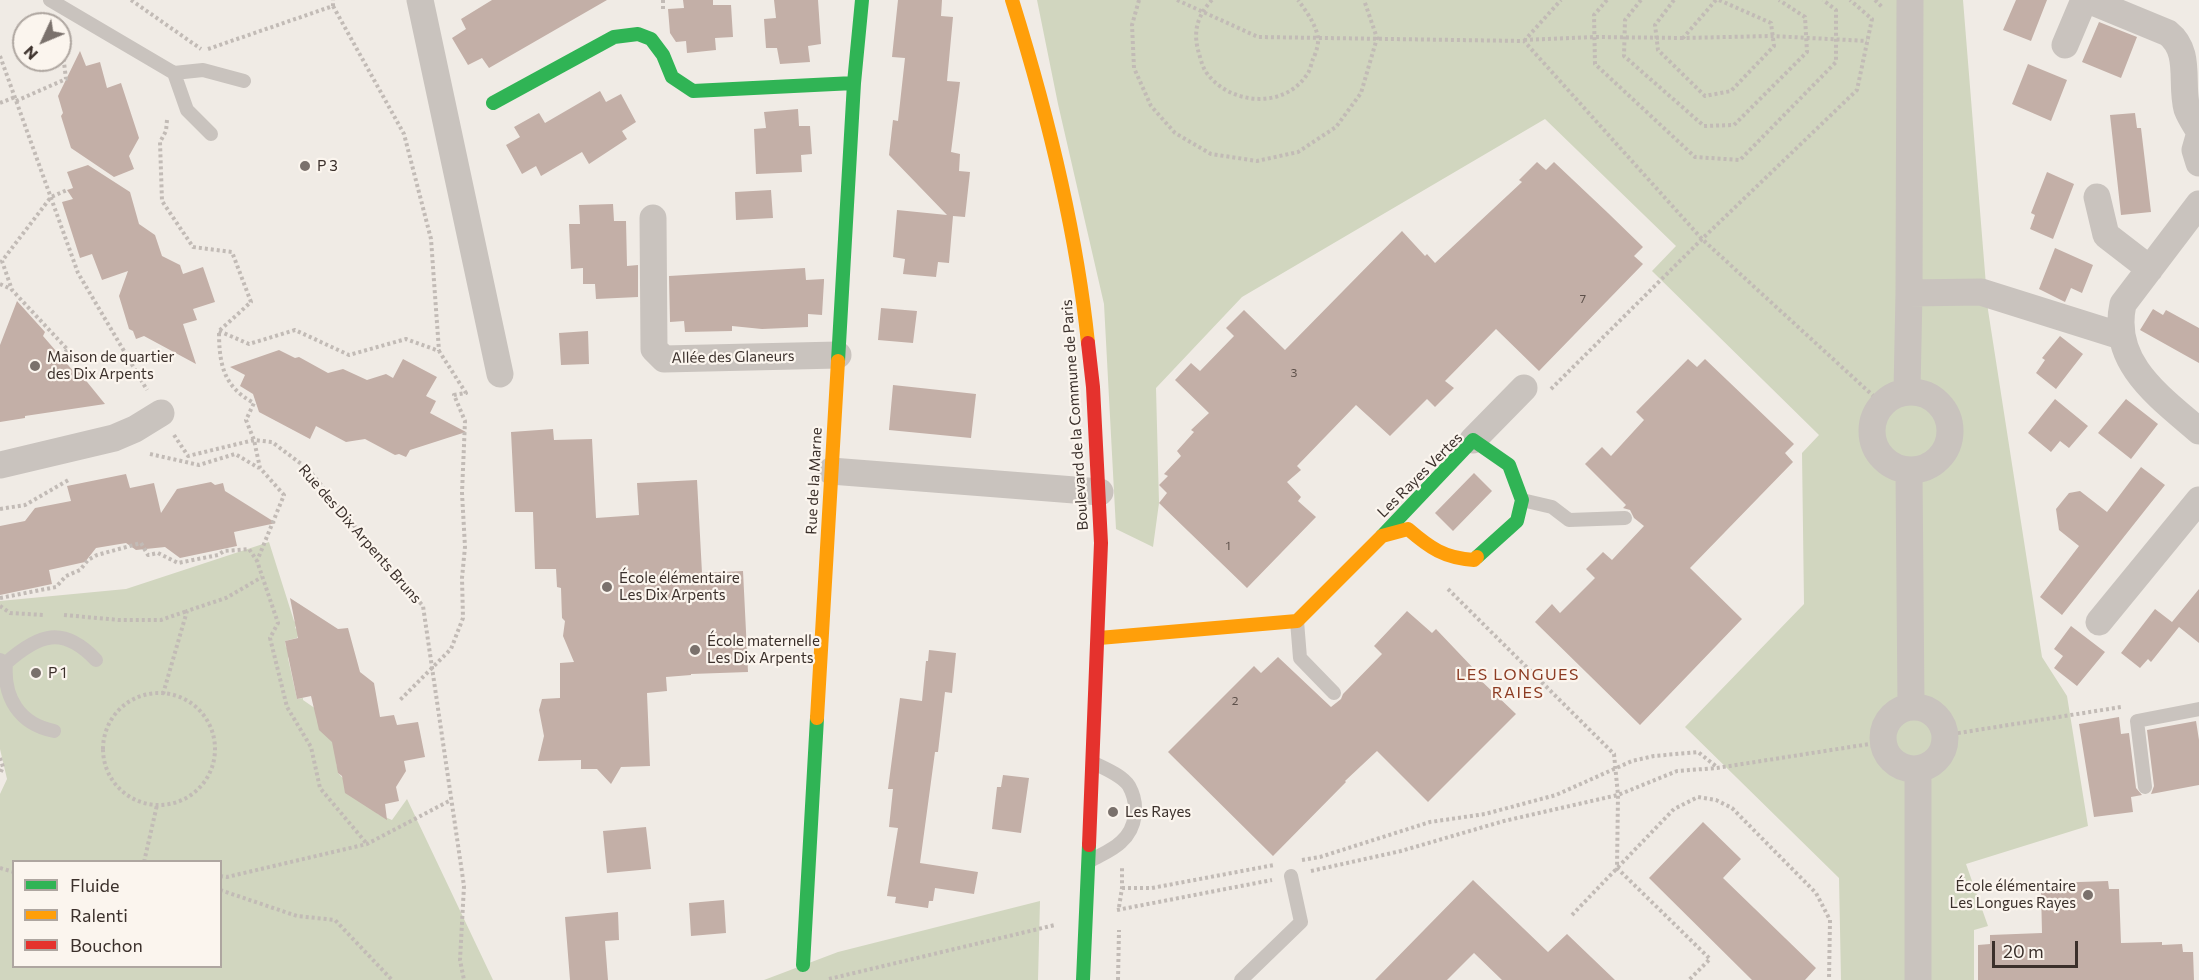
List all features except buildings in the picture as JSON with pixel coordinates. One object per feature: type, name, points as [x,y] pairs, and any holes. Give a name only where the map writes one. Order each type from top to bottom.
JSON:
[{"type":"street","points":[[420,0],[500,374]]},
{"type":"street","name":"Rue de la Marne","points":[[803,965],[854,83],[862,0]]},
{"type":"street","name":"Boulevard de la Commune de Paris","points":[[1012,0],[1058,168],[1082,284],[1093,387],[1101,543],[1099,638],[1083,980]]},
{"type":"street","points":[[1907,391],[1910,0]]},
{"type":"street","points":[[2065,45],[2086,0],[2168,33],[2176,39],[2183,55],[2187,108],[2199,131]]},
{"type":"street","points":[[493,103],[614,37],[638,34],[651,39],[663,55],[672,77],[693,92],[854,83]]},
{"type":"street","points":[[2199,136],[2194,150],[2199,163]]},
{"type":"street","points":[[2097,197],[2106,235],[2150,268]]},
{"type":"street","points":[[2199,204],[2123,304],[2120,320],[2121,336],[2128,358],[2142,378],[2154,392],[2199,431]]},
{"type":"street","name":"Allée des Glaneurs","points":[[653,218],[654,349],[664,359],[838,355]]},
{"type":"street","points":[[1909,293],[1982,292],[2121,336]]},
{"type":"street","points":[[1473,440],[1524,388]]},
{"type":"street","points":[[1907,391],[1926,393],[1941,404],[1950,421],[1950,439],[1942,456],[1928,467],[1909,471],[1895,467],[1882,458],[1874,446],[1872,431],[1874,417],[1882,404],[1893,395],[1907,391]]},
{"type":"street","points":[[0,465],[114,438],[135,429],[161,412]]},
{"type":"street","name":"Les Rayes Vertes","points":[[1297,621],[1473,440],[1509,465],[1522,500],[1517,521],[1474,560],[1452,559],[1430,548],[1408,530],[1382,536]]},
{"type":"street","points":[[831,471],[1100,492]]},
{"type":"street","points":[[1909,471],[1911,706]]},
{"type":"street","points":[[2099,622],[2199,500]]},
{"type":"street","points":[[1099,638],[1297,621]]},
{"type":"street","points":[[1911,706],[1927,709],[1936,715],[1946,735],[1942,754],[1928,767],[1918,770],[1905,768],[1895,763],[1884,749],[1882,742],[1883,729],[1889,719],[1897,711],[1911,706]]},
{"type":"street","points":[[1918,770],[1918,980]]},
{"type":"lane","points":[[50,0],[169,70],[203,70],[244,81]]},
{"type":"lane","points":[[169,70],[187,110],[211,134]]},
{"type":"lane","points":[[1522,500],[1552,507],[1569,520],[1625,518]]},
{"type":"lane","points":[[1297,621],[1300,658],[1334,693]]},
{"type":"lane","points":[[54,731],[41,729],[29,722],[17,710],[7,694],[3,662],[33,641],[46,638],[62,638],[77,643],[96,660]]},
{"type":"lane","points":[[2145,787],[2137,721],[2199,710]]},
{"type":"lane","points":[[1088,862],[1122,842],[1132,826],[1136,808],[1128,785],[1116,775],[1093,763]]},
{"type":"lane","points":[[1241,980],[1301,922],[1291,876]]},
{"type":"path","points":[[131,0],[203,51],[333,6]]},
{"type":"path","points":[[333,0],[333,6],[404,134],[431,239],[439,351],[466,393],[454,395],[465,421],[462,493],[465,547],[462,578],[463,618],[451,649],[400,700]]},
{"type":"path","points":[[1140,0],[1132,25],[1134,68],[1151,106],[1175,133],[1211,154],[1257,161],[1298,152],[1336,127],[1361,93],[1377,38],[1364,0]]},
{"type":"path","points":[[1177,0],[1258,37],[1524,40],[1595,37],[1772,36],[1867,41]]},
{"type":"path","points":[[1212,0],[1201,11],[1195,37],[1204,70],[1214,82],[1239,97],[1254,100],[1291,90],[1306,76],[1316,54],[1318,38],[1309,15],[1298,0]]},
{"type":"path","points":[[1524,40],[1561,0]]},
{"type":"path","points":[[1606,0],[1594,15],[1595,64],[1695,157],[1740,160],[1836,62],[1836,10],[1823,0]]},
{"type":"path","points":[[1641,0],[1624,20],[1624,56],[1704,126],[1734,124],[1807,52],[1805,17],[1779,0]]},
{"type":"path","points":[[1674,0],[1655,25],[1658,50],[1705,96],[1731,91],[1774,46],[1771,23],[1718,0],[1683,38]]},
{"type":"path","points":[[1524,388],[1553,389],[1702,238],[1857,90],[1872,19],[1850,0]]},
{"type":"path","points":[[1524,40],[1702,238],[1882,404]]},
{"type":"path","points":[[0,56],[78,273],[188,456],[254,440]]},
{"type":"path","points":[[0,103],[66,79],[65,72]]},
{"type":"path","points":[[168,111],[166,130],[160,142],[162,201],[193,247],[232,252],[251,302],[219,331],[219,350],[227,381],[241,397],[254,403],[246,420],[254,440],[260,468]]},
{"type":"path","points":[[12,290],[2,261],[51,197],[67,190]]},
{"type":"path","points":[[0,284],[12,290],[68,350],[65,352]]},
{"type":"path","points":[[219,331],[249,344],[295,330],[349,355],[406,339],[439,351]]},
{"type":"path","name":"Rue des Dix Arpents Bruns","points":[[254,440],[272,442],[308,469],[423,606],[464,886],[460,960],[464,980]]},
{"type":"path","points":[[199,465],[235,454],[260,468],[284,495],[257,561]]},
{"type":"path","points":[[0,509],[25,505],[52,489]]},
{"type":"path","points":[[0,598],[56,587],[66,576],[80,570],[98,555],[141,543],[148,555],[158,553],[178,562],[239,549],[249,549],[257,561],[278,623],[270,638],[286,707],[311,747],[320,788],[367,844]]},
{"type":"path","points":[[1430,548],[1440,581],[1614,754],[1618,795],[1617,868],[1710,959],[1689,980]]},
{"type":"path","points":[[0,606],[10,613],[35,616],[72,615],[119,620],[161,620],[226,598],[262,577]]},
{"type":"path","points":[[163,694],[187,611]]},
{"type":"path","points":[[152,693],[171,694],[188,701],[202,713],[212,729],[215,747],[213,765],[205,782],[192,795],[176,803],[157,805],[139,802],[123,792],[111,778],[105,761],[104,742],[109,725],[120,710],[134,699],[152,693]]},
{"type":"path","points":[[1946,735],[2130,706]]},
{"type":"path","points":[[826,980],[1119,910],[1291,876],[1401,851],[1504,821],[1618,795],[1677,771],[1717,768],[1882,742]]},
{"type":"path","points":[[1298,861],[1320,857],[1430,822],[1485,814],[1556,795],[1632,761],[1654,756],[1698,752],[1717,768]]},
{"type":"path","points":[[0,758],[3,767],[0,774]]},
{"type":"path","points":[[1572,915],[1674,809],[1698,798],[1716,800],[1732,808],[1816,893],[1830,920],[1829,980]]},
{"type":"path","points":[[222,876],[367,844],[451,800]]},
{"type":"path","points":[[144,860],[157,805]]},
{"type":"path","points":[[1119,910],[1122,888],[1122,842]]},
{"type":"path","points":[[1122,888],[1152,888],[1275,865]]},
{"type":"path","points":[[222,891],[297,916],[335,920],[392,980]]},
{"type":"path","points":[[1118,980],[1119,922]]},
{"type":"green space","points":[[1037,0],[1963,0],[1988,310],[2042,657],[2067,696],[2088,826],[1966,864],[1988,926],[1974,930],[1974,980],[1841,980],[1839,878],[1685,727],[1804,604],[1802,453],[1819,435],[1652,271],[1676,246],[1545,119],[1242,297],[1156,388],[1159,503],[1153,547],[1116,529],[1104,304],[1058,104]]},
{"type":"green space","points":[[269,542],[294,621],[297,623],[295,628],[300,631],[297,638],[285,641],[286,647],[292,652],[288,658],[297,699],[303,698],[316,709],[317,722],[330,720],[337,767],[340,769],[338,773],[378,814],[392,820],[407,799],[493,980],[0,980],[0,794],[7,779],[0,749],[0,601],[126,589]]},
{"type":"green space","points":[[1040,901],[1038,980],[764,980],[838,952]]},
{"type":"traffic: fast","points":[[838,361],[854,83],[862,0]]},
{"type":"traffic: fast","points":[[493,103],[614,37],[638,34],[651,39],[663,55],[672,77],[693,91],[854,83]]},
{"type":"traffic: fast","points":[[1382,536],[1473,440],[1509,465],[1522,500],[1517,521],[1477,557]]},
{"type":"traffic: fast","points":[[803,965],[817,718]]},
{"type":"traffic: fast","points":[[1083,980],[1089,845]]},
{"type":"traffic: slow","points":[[1012,0],[1059,170],[1076,256],[1088,343]]},
{"type":"traffic: slow","points":[[817,718],[838,361]]},
{"type":"traffic: slow","points":[[1099,638],[1297,621],[1382,536],[1408,529],[1423,542],[1446,554],[1463,559],[1474,560],[1477,557]]},
{"type":"traffic: jam","points":[[1088,343],[1093,387],[1101,543],[1089,845]]},
{"type":"place","name":"P 3","points":[[305,166]]},
{"type":"place","name":"Maison de quartier des Dix Arpents","points":[[35,366]]},
{"type":"place","name":"École élémentaire Les Dix Arpents","points":[[607,587]]},
{"type":"place","name":"École maternelle Les Dix Arpents","points":[[695,650]]},
{"type":"place","name":"P 1","points":[[36,673]]},
{"type":"place","name":"Les Rayes","points":[[1113,812]]},
{"type":"place","name":"École élémentaire Les Longues Rayes","points":[[2088,895]]},
{"type":"district","name":"LES LONGUES RAIES","points":[[1518,684]]}]
